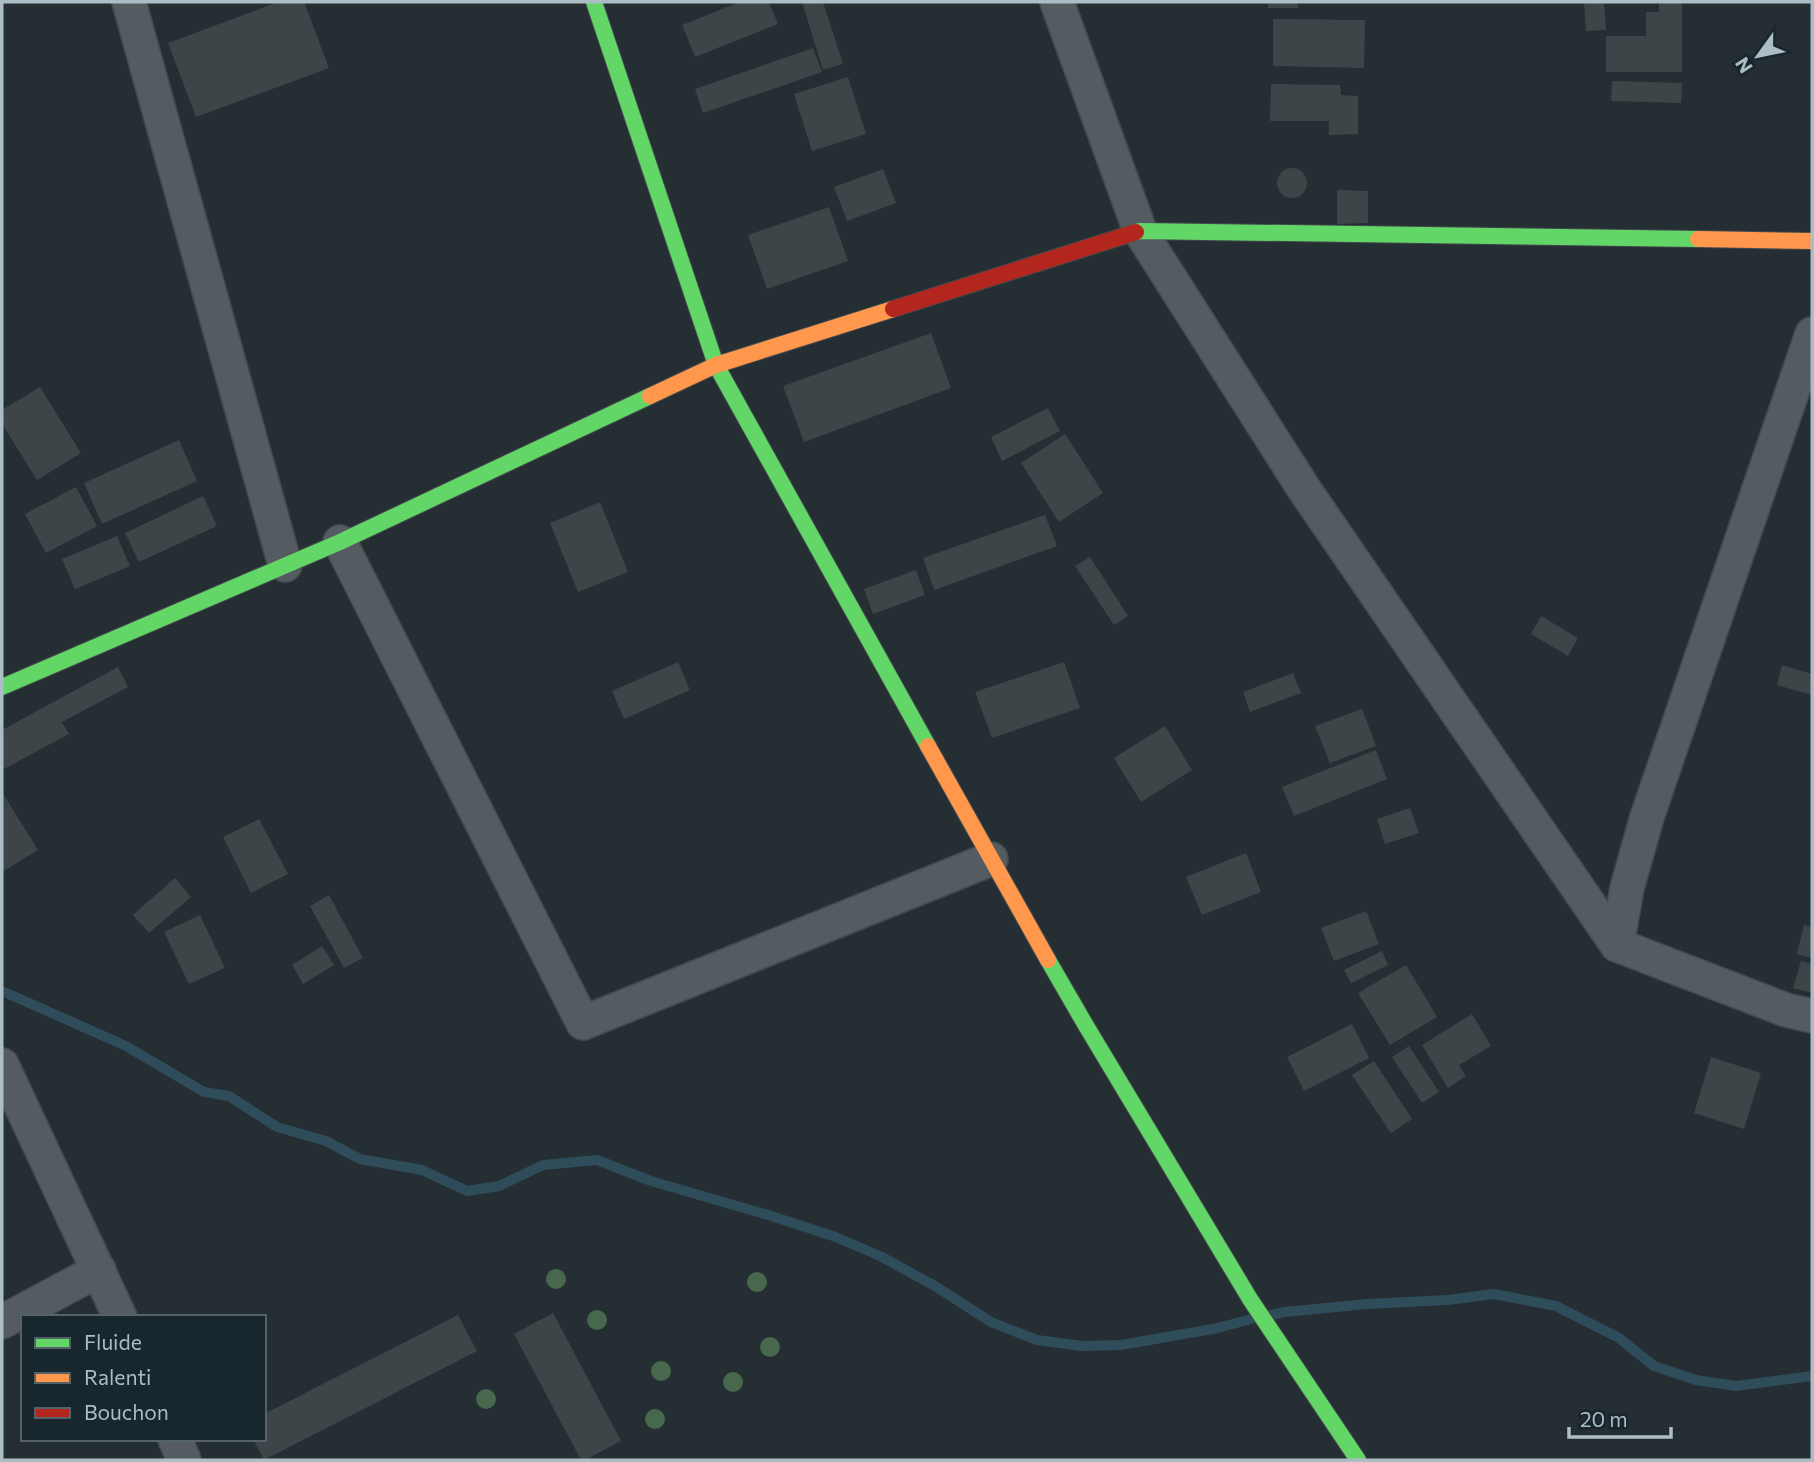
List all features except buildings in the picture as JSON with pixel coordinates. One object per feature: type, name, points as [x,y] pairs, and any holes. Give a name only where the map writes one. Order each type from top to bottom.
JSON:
[{"type":"street","points":[[129,2],[285,565]]},
{"type":"street","points":[[594,2],[716,365],[1085,1024],[1250,1299],[1358,1460]]},
{"type":"street","points":[[1057,2],[1140,231],[1304,489],[1617,945],[1786,1010],[1812,1016]]},
{"type":"street","points":[[2,687],[340,542],[716,365],[1140,231],[1812,241]]},
{"type":"street","points":[[1617,945],[1627,888],[1647,817],[1812,334]]},
{"type":"street","points":[[340,542],[583,1023],[991,859]]},
{"type":"street","points":[[2,1065],[119,1315]]},
{"type":"street","points":[[2,1322],[99,1270]]},
{"type":"street","points":[[176,1441],[184,1460]]},
{"type":"waterway","points":[[2,991],[126,1046],[204,1092],[229,1096],[277,1127],[326,1141],[360,1159],[422,1170],[467,1191],[499,1186],[543,1165],[597,1160],[651,1181],[833,1236],[880,1256],[935,1286],[991,1322],[1037,1340],[1082,1346],[1121,1345],[1218,1328],[1255,1318]]},
{"type":"waterway","points":[[1271,1315],[1494,1294],[1556,1306],[1619,1338],[1654,1366],[1696,1380],[1736,1386],[1812,1376]]},
{"type":"traffic: fast","points":[[594,2],[716,365],[928,746]]},
{"type":"traffic: fast","points":[[1136,232],[1698,239]]},
{"type":"traffic: fast","points":[[2,687],[340,542],[650,396]]},
{"type":"traffic: fast","points":[[1048,960],[1250,1299],[1358,1460]]},
{"type":"traffic: slow","points":[[1698,239],[1812,241]]},
{"type":"traffic: slow","points":[[650,396],[716,365],[893,309]]},
{"type":"traffic: slow","points":[[928,746],[1048,960]]},
{"type":"traffic: jam","points":[[893,309],[1136,232]]}]
